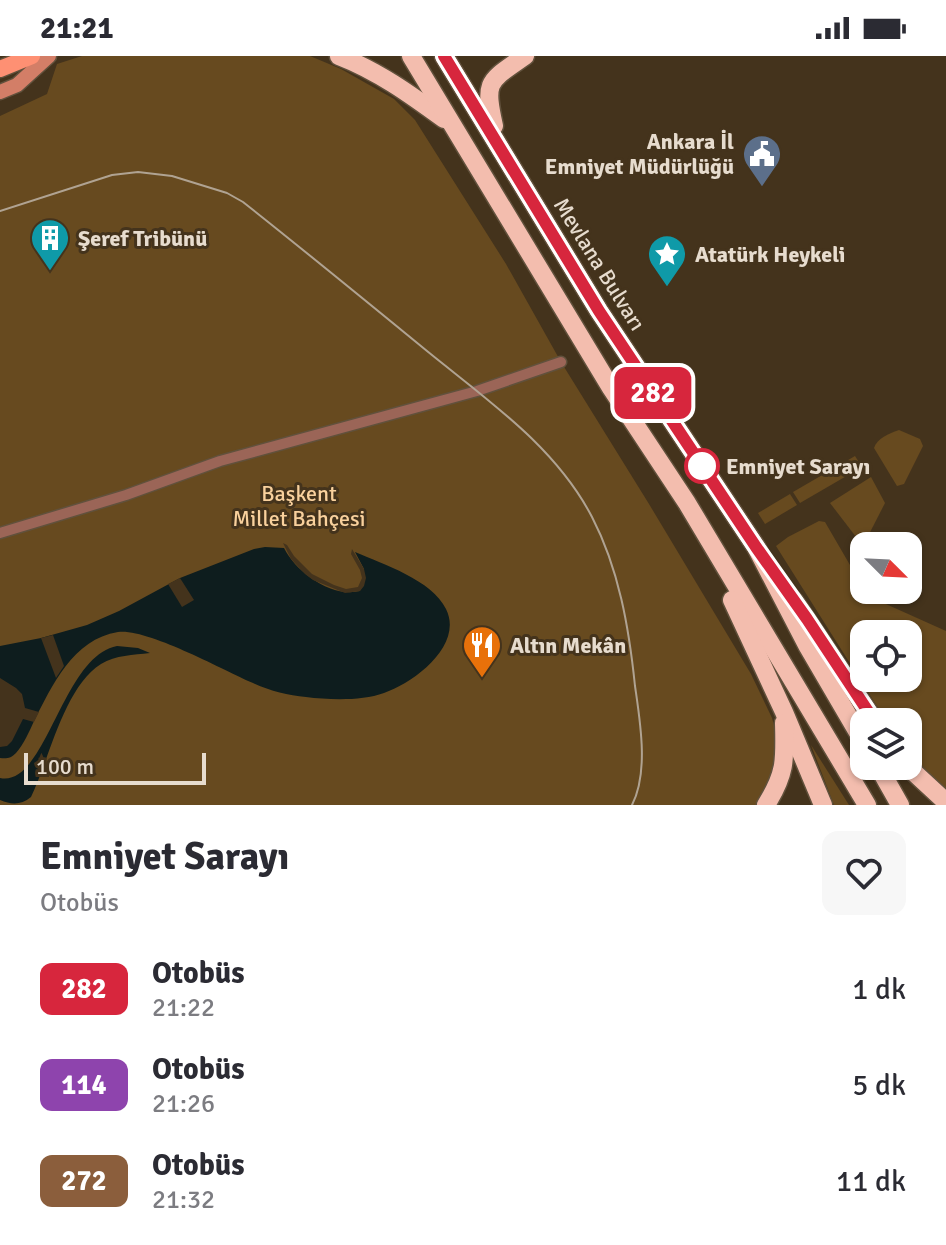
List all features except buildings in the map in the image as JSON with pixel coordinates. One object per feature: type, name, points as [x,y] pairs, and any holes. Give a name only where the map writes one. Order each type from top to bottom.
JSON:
[{"type":"highway","points":[[339,56],[398,86],[453,125]]},
{"type":"highway","points":[[411,56],[611,388],[687,503],[867,805]]},
{"type":"highway","name":"Mevlana Bulvarı","points":[[444,56],[599,311],[756,547],[850,719]]},
{"type":"highway","points":[[497,141],[488,102],[490,84],[495,76],[525,56]]},
{"type":"highway","points":[[687,503],[784,712],[823,805]]},
{"type":"highway","points":[[756,547],[866,708]]},
{"type":"highway","points":[[766,805],[781,779],[785,760],[784,712]]},
{"type":"highway","points":[[886,780],[900,805]]},
{"type":"highway","points":[[916,780],[934,805]]},
{"type":"highway","points":[[922,780],[946,802]]},
{"type":"main road","points":[[0,69],[32,56]]},
{"type":"street","points":[[0,92],[17,85],[49,56]]},
{"type":"street","points":[[0,533],[126,495],[220,461],[467,394],[561,362]]},
{"type":"green space","name":"Başkent Millet Bahçesi","points":[[82,56],[310,56],[341,69],[394,99],[415,120],[506,264],[561,362],[751,674],[772,718],[778,740],[777,762],[770,784],[756,805],[0,805],[0,116],[47,94],[57,64]]},
{"type":"green space","points":[[899,430],[920,439],[923,446],[904,484],[897,486],[874,448],[881,439]]},
{"type":"green space","points":[[855,456],[862,467],[800,503],[793,492]]},
{"type":"green space","points":[[871,477],[885,503],[870,532],[852,532],[830,503]]},
{"type":"green space","points":[[790,494],[797,505],[765,524],[758,513]]},
{"type":"green space","points":[[819,521],[825,522],[850,565],[850,604],[886,604],[921,620],[850,620],[850,663],[776,546]]},
{"type":"green space","points":[[922,620],[946,631],[946,794],[922,773],[922,708],[878,708],[868,692],[922,692]]},
{"type":"green space","points":[[811,745],[849,805],[834,805]]},
{"type":"shaded area","points":[[265,547],[284,548],[306,574],[338,591],[360,591],[364,569],[355,552],[418,581],[446,609],[450,623],[442,649],[422,672],[396,688],[366,697],[325,699],[272,690],[166,643],[147,636],[118,632],[102,636],[76,654],[57,679],[19,749],[11,757],[0,758],[0,646],[87,625],[180,578]]},
{"type":"shaded area","points":[[117,646],[138,648],[150,653],[113,659],[88,675],[67,706],[31,797],[16,803],[0,800],[0,778],[16,776],[30,763],[82,672],[98,655]]},
{"type":"pier","points":[[283,543],[312,574],[346,589],[358,587],[362,578],[351,554],[352,549],[364,569],[364,586],[360,591],[345,593],[313,580],[291,559]]},
{"type":"pier","points":[[180,578],[194,600],[182,607],[168,584]]},
{"type":"pier","points":[[53,635],[64,666],[56,678],[41,638]]},
{"type":"pier","points":[[0,678],[22,694],[25,708],[39,712],[34,722],[23,719],[12,741],[0,747]]},
{"type":"tram line","points":[[0,211],[112,175],[138,172],[172,176],[227,193],[266,220],[518,426],[577,491],[601,537],[616,578],[630,642],[641,730],[642,762],[632,805]]},
{"type":"bus line","name":"282","points":[[444,56],[599,311],[866,708]]},
{"type":"place","name":"Ankara İl Emniyet Müdürlüğü","points":[[762,188]]},
{"type":"place","name":"Şeref Tribünü","points":[[50,272]]},
{"type":"place","name":"Atatürk Heykeli","points":[[667,288]]},
{"type":"place","name":"Emniyet Sarayı","points":[[702,466]]},
{"type":"place","name":"Altın Mekân","points":[[482,679]]}]
